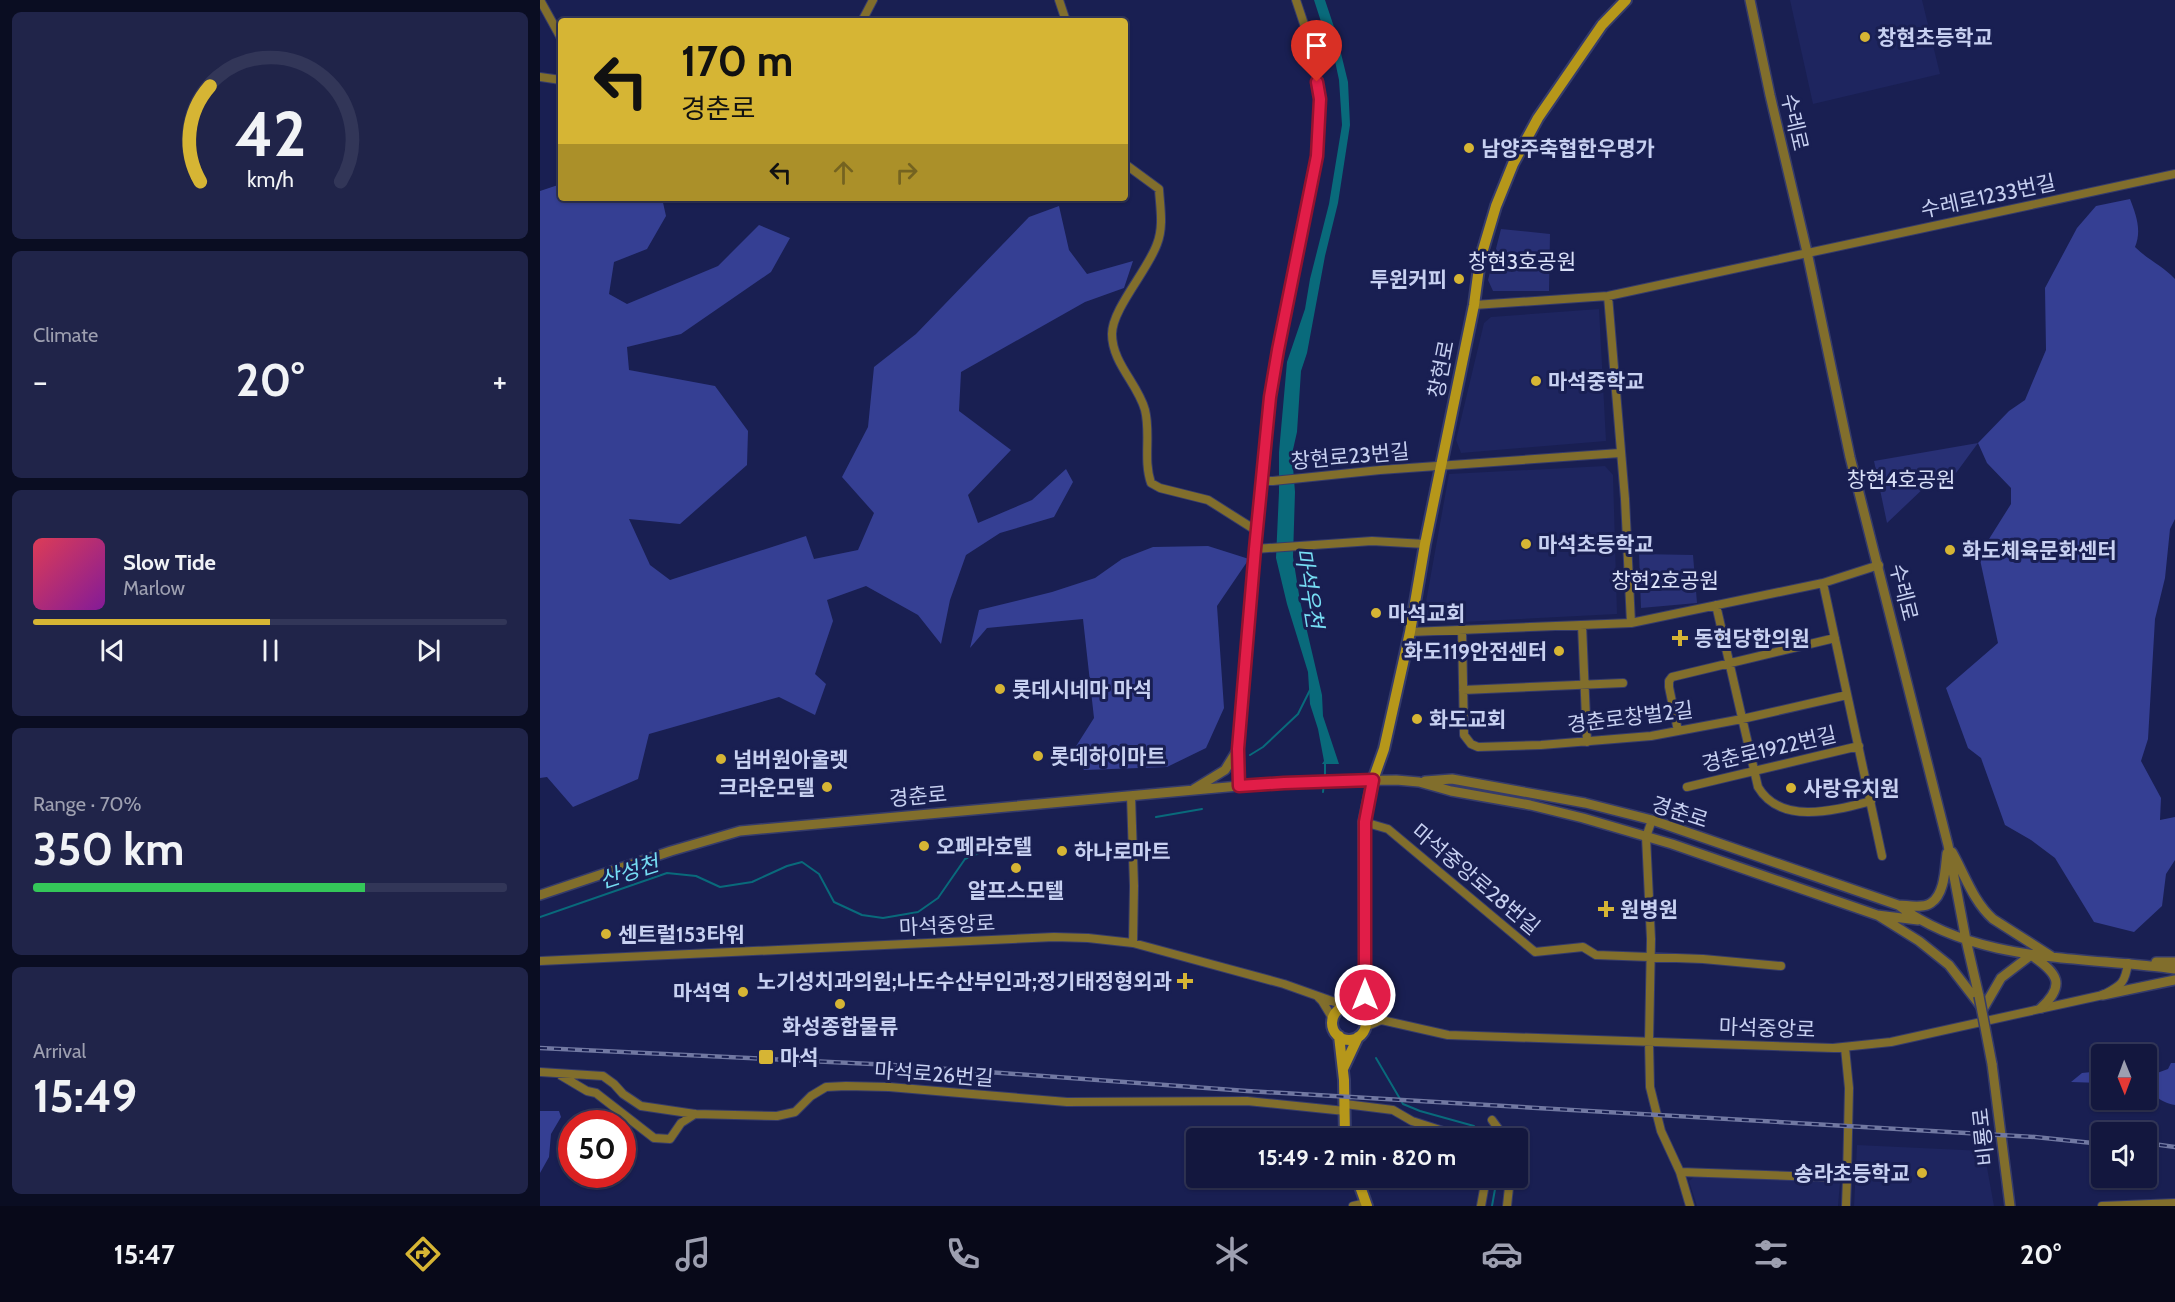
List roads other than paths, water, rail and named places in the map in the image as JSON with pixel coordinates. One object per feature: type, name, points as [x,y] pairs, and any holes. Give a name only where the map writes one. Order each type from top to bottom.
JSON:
[{"type":"main road","name":"창현로","points":[[1343,1069],[1362,1023],[1365,995],[1365,822],[1373,780],[1384,749],[1410,632],[1483,249],[1496,206],[1513,164],[1538,118],[1602,25],[1626,0]]},
{"type":"main road","points":[[1339,1036],[1348,1039],[1362,1023],[1351,1006],[1337,1011],[1333,1018],[1333,1028],[1339,1036],[1343,1069],[1345,1128]]},
{"type":"main road","points":[[1360,1188],[1366,1204]]},
{"type":"street","points":[[540,0],[558,33]]},
{"type":"street","points":[[864,18],[873,0]]},
{"type":"street","points":[[1059,0],[1065,18]]},
{"type":"street","points":[[1239,786],[1238,749],[1270,397],[1317,156],[1320,99],[1312,48],[1296,0]]},
{"type":"street","name":"수레로","points":[[1750,0],[1770,95],[1808,252],[1851,457],[1948,845],[1966,940]]},
{"type":"street","points":[[540,77],[558,80]]},
{"type":"street","points":[[1128,166],[1159,189],[1162,218],[1158,243],[1135,287],[1117,313],[1112,334],[1118,357],[1144,407],[1149,432],[1148,473],[1151,483],[1160,488],[1208,500],[1257,531]]},
{"type":"street","name":"수레로1233번길","points":[[1808,252],[2175,174]]},
{"type":"street","points":[[1474,305],[1608,296],[1808,252]]},
{"type":"street","points":[[1608,296],[1625,499],[1631,623]]},
{"type":"street","name":"창현로23번길","points":[[1262,481],[1620,453]]},
{"type":"street","points":[[1255,549],[1372,541],[1425,544]]},
{"type":"street","points":[[1410,632],[1631,623],[1823,583],[1879,565]]},
{"type":"street","name":"경춘로1922번길","points":[[1823,583],[1882,856]]},
{"type":"street","points":[[1716,605],[1754,771],[1758,787],[1763,795],[1784,809],[1804,812],[1844,808],[1871,801]]},
{"type":"street","points":[[1582,625],[1587,742]]},
{"type":"street","name":"경춘로창벌2길","points":[[1462,630],[1464,735],[1471,744],[1496,747],[1651,736],[1742,719],[1847,695]]},
{"type":"street","name":"경춘로1922번길","points":[[1678,731],[1669,687],[1672,676],[1835,639]]},
{"type":"street","name":"경춘로창벌2길","points":[[1463,690],[1623,683]]},
{"type":"street","name":"경춘로1922번길","points":[[1687,787],[1859,746]]},
{"type":"street","points":[[1191,790],[1225,770],[1238,749]]},
{"type":"street","name":"경춘로","points":[[540,895],[671,851],[740,831],[1239,786],[1373,780],[1419,782],[1452,779],[1496,785],[1585,803],[1652,820],[1898,905],[1918,920],[1966,940],[2031,955],[2175,969]]},
{"type":"street","name":"경춘로","points":[[1419,782],[1451,791],[1562,813],[1646,837],[1877,915],[1918,920]]},
{"type":"street","points":[[1131,796],[1133,943]]},
{"type":"street","points":[[1652,820],[1646,837],[1651,956],[1650,1087],[1661,1131],[1680,1172],[1690,1206]]},
{"type":"street","name":"마석중앙로28번길","points":[[1365,822],[1388,829],[1535,952],[1582,947],[1596,955],[1651,956],[1781,966]]},
{"type":"street","points":[[1898,905],[1931,904],[1943,881],[1948,845]]},
{"type":"street","points":[[1948,845],[1965,874],[1973,895],[1984,911],[2053,958]]},
{"type":"street","points":[[1877,915],[1936,954],[1957,975],[1965,989],[1983,1009],[2001,978],[2031,955],[2042,962],[2054,976],[2057,990],[2041,1008]]},
{"type":"street","name":"마석중앙로","points":[[540,961],[1054,937],[1088,938],[1133,943],[1264,978],[1346,1006]]},
{"type":"street","name":"비룡로","points":[[1966,940],[1983,1009],[2010,1206]]},
{"type":"street","name":"경춘로","points":[[2128,963],[2175,962]]},
{"type":"street","name":"마석중앙로","points":[[1362,1023],[1381,1020],[1448,1035],[1779,1048],[1845,1048],[1891,1042],[2103,995],[2118,987],[2126,979],[2128,963]]},
{"type":"street","points":[[2103,995],[2175,980]]},
{"type":"street","points":[[1315,995],[1322,1001],[1333,1018]]},
{"type":"street","points":[[1845,1048],[1849,1088],[1846,1206]]},
{"type":"street","name":"마석로26번길","points":[[540,1072],[603,1076],[623,1094],[642,1106],[695,1114],[777,1116],[795,1112],[812,1096],[826,1088],[846,1086],[889,1087],[1067,1102],[1248,1101],[1393,1110],[1412,1121],[1434,1128]]},
{"type":"street","points":[[558,1074],[587,1091],[596,1093],[654,1138],[670,1139],[681,1123],[695,1114]]},
{"type":"street","points":[[1492,1120],[1496,1128]]},
{"type":"street","points":[[1680,1172],[1847,1178]]},
{"type":"street","points":[[1481,1206],[1484,1188]]},
{"type":"street","points":[[1507,1206],[1509,1188]]},
{"type":"street","points":[[2102,1206],[2175,1203]]},
{"type":"street","points":[[1353,1206],[1366,1204]]},
{"type":"waterway","name":"산성천","points":[[1250,755],[1263,747],[1298,714],[1310,690]]},
{"type":"waterway","name":"마석우천","points":[[1325,762],[1325,777]]},
{"type":"waterway","name":"마석우천","points":[[1323,792],[1324,783]]},
{"type":"waterway","name":"산성천","points":[[1156,817],[1202,809]]},
{"type":"waterway","name":"산성천","points":[[540,917],[667,873],[696,876],[720,887],[752,882],[787,866],[802,862],[819,874],[834,902],[862,915],[883,918],[918,912],[938,898],[965,859],[995,846]]},
{"type":"waterway","name":"마석우천","points":[[1376,1058],[1403,1104],[1475,1128]]},
{"type":"waterway","name":"마석우천","points":[[1492,1206],[1495,1188]]},
{"type":"railway","points":[[540,1048],[893,1065],[1247,1091],[2035,1137],[2091,1143]]},
{"type":"railway","points":[[2157,1145],[2175,1147]]},
{"type":"place","name":"창현초등학교","points":[[1865,37]]},
{"type":"place","name":"남양주축협한우명가","points":[[1469,148]]},
{"type":"place","name":"투윈커피","points":[[1459,279]]},
{"type":"place","name":"마석중학교","points":[[1536,381]]},
{"type":"place","name":"마석초등학교","points":[[1526,544]]},
{"type":"place","name":"화도체육문화센터","points":[[1950,550]]},
{"type":"place","name":"마석교회","points":[[1376,613]]},
{"type":"place","name":"동현당한의원","points":[[1680,638]]},
{"type":"place","name":"화도119안전센터","points":[[1559,651]]},
{"type":"place","name":"롯데시네마 마석","points":[[1000,689]]},
{"type":"place","name":"화도교회","points":[[1417,719]]},
{"type":"place","name":"롯데하이마트","points":[[1038,756]]},
{"type":"place","name":"넘버원아울렛","points":[[721,759]]},
{"type":"place","name":"크라운모텔","points":[[827,787]]},
{"type":"place","name":"사랑유치원","points":[[1791,788]]},
{"type":"place","name":"오페라호텔","points":[[924,846]]},
{"type":"place","name":"하나로마트","points":[[1062,851]]},
{"type":"place","name":"알프스모텔","points":[[1016,868]]},
{"type":"place","name":"원병원","points":[[1606,909]]},
{"type":"place","name":"센트럴153타워","points":[[606,934]]},
{"type":"place","name":"노기성치과의원;나도수산부인과;정기태정형외과","points":[[1185,981]]},
{"type":"place","name":"마석역","points":[[743,992]]},
{"type":"place","name":"화성종합물류","points":[[840,1004]]},
{"type":"place","name":"마석","points":[[766,1057]]},
{"type":"place","name":"송라초등학교","points":[[1922,1173]]},
{"type":"park label","name":"창현3호공원","points":[[1522,261]]},
{"type":"park label","name":"창현4호공원","points":[[1901,479]]},
{"type":"park label","name":"창현2호공원","points":[[1665,580]]}]
